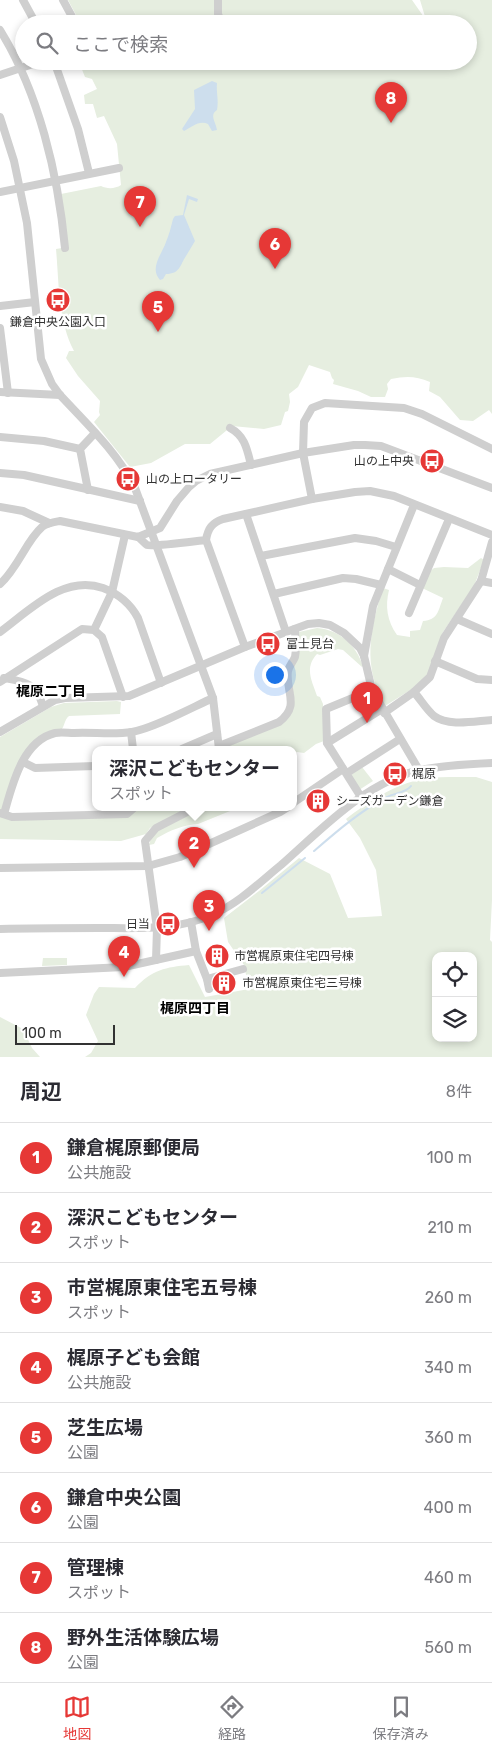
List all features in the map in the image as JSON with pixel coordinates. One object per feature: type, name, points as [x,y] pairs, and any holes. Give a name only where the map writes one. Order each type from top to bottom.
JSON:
[{"type":"street","points":[[23,0],[31,15]]},
{"type":"street","points":[[63,0],[71,15]]},
{"type":"street","points":[[218,0],[218,15]]},
{"type":"street","points":[[0,30],[15,59]]},
{"type":"street","points":[[0,75],[17,70]]},
{"type":"street","points":[[20,70],[35,106],[56,180],[65,248]]},
{"type":"street","points":[[57,70],[75,120],[90,173]]},
{"type":"street","points":[[0,117],[14,161],[26,223],[41,359],[52,384],[60,395],[130,477],[213,698],[219,746]]},
{"type":"street","points":[[0,192],[119,168]]},
{"type":"street","points":[[0,306],[35,302]]},
{"type":"street","points":[[0,328],[4,392],[60,395]]},
{"type":"street","points":[[312,499],[303,453],[303,427],[305,417],[312,408],[324,402],[404,408],[422,414],[492,449]]},
{"type":"street","points":[[230,428],[236,431],[246,444],[251,465]]},
{"type":"street","points":[[80,449],[95,434]]},
{"type":"street","points":[[0,437],[44,441],[80,449]]},
{"type":"street","points":[[0,584],[8,577],[42,526],[60,521],[138,537],[160,528],[177,502],[196,481],[210,474],[303,453],[354,444],[381,446],[492,488]]},
{"type":"street","points":[[80,449],[88,490]]},
{"type":"street","points":[[0,473],[24,474],[140,501]]},
{"type":"street","points":[[246,648],[206,540],[209,528],[223,518],[312,499],[370,491],[394,496],[492,535]]},
{"type":"street","points":[[364,656],[373,606],[414,505]]},
{"type":"street","points":[[0,507],[23,512],[49,523]]},
{"type":"street","points":[[246,514],[286,632]]},
{"type":"street","points":[[409,612],[450,519]]},
{"type":"street","points":[[94,630],[112,592],[125,535]]},
{"type":"street","points":[[138,537],[148,545],[157,546],[206,540]]},
{"type":"street","points":[[261,556],[355,538],[376,541],[396,548]]},
{"type":"street","points":[[327,743],[414,692],[430,677],[444,638],[481,581],[492,542]]},
{"type":"street","points":[[388,569],[420,585]]},
{"type":"street","points":[[274,594],[335,579],[349,578],[381,584]]},
{"type":"street","points":[[481,581],[492,583]]},
{"type":"street","points":[[0,632],[56,591],[80,584],[92,585],[112,592],[124,599],[133,608],[161,683]]},
{"type":"street","points":[[457,618],[492,634]]},
{"type":"street","points":[[0,732],[55,700],[129,696],[201,665],[286,632],[308,624],[319,623],[344,632],[355,642],[364,656],[372,690],[418,770]]},
{"type":"street","points":[[2,679],[82,629],[94,630],[102,637],[123,697]]},
{"type":"street","points":[[224,746],[279,722],[287,716],[292,698],[288,668],[294,659],[296,651],[295,629]]},
{"type":"street","points":[[435,661],[477,679],[492,680]]},
{"type":"street","points":[[2,679],[28,683],[35,689],[43,706]]},
{"type":"street","points":[[362,797],[327,743],[326,709],[372,690]]},
{"type":"street","points":[[414,692],[430,712],[439,719],[455,722],[492,720]]},
{"type":"street","points":[[131,811],[128,814],[12,817],[2,814],[14,779],[37,742],[56,733],[131,732],[145,728],[213,698]]},
{"type":"street","points":[[131,732],[133,746]]},
{"type":"street","points":[[189,746],[217,734]]},
{"type":"street","points":[[297,801],[400,739]]},
{"type":"street","points":[[23,762],[35,768],[92,766]]},
{"type":"street","points":[[0,928],[157,928],[191,922],[216,913],[248,893],[345,810],[374,788],[418,770],[492,763]]},
{"type":"street","points":[[156,960],[157,928],[145,841],[156,828],[189,811]]},
{"type":"street","points":[[0,868],[148,866],[180,858],[282,811]]},
{"type":"street","points":[[191,922],[196,951],[207,979],[208,989]]},
{"type":"street","points":[[0,973],[124,967],[196,951]]},
{"type":"street","points":[[207,979],[242,969]]},
{"type":"shaded area","points":[[68,0],[412,0],[422,15],[76,15]]},
{"type":"shaded area","points":[[420,0],[492,0],[492,414],[489,410],[473,421],[460,420],[440,397],[429,391],[430,382],[420,379],[406,377],[391,379],[387,384],[388,389],[385,397],[371,397],[333,384],[334,380],[330,372],[309,365],[298,387],[289,394],[288,411],[285,412],[281,425],[264,429],[232,426],[210,444],[185,444],[151,463],[130,467],[94,422],[100,415],[100,401],[78,376],[66,358],[69,351],[74,351],[65,327],[59,288],[56,249],[62,248],[61,194],[101,186],[111,188],[121,185],[117,144],[104,116],[97,118],[93,104],[85,104],[84,95],[97,89],[92,79],[85,77],[82,70],[477,70],[477,15],[424,15]]},
{"type":"shaded area","points":[[481,558],[484,560],[474,586],[443,632],[427,677],[420,684],[385,706],[373,676],[371,662],[372,633],[383,588],[389,590],[388,613],[394,630],[397,635],[410,637],[410,631],[420,630],[423,621],[435,617],[443,598],[422,588],[427,574],[434,568],[468,568]]},
{"type":"shaded area","points":[[317,628],[340,635],[356,651],[363,666],[343,650],[338,649],[320,655],[317,654],[313,659],[310,675],[317,696],[320,697],[323,704],[324,741],[316,744],[304,753],[297,752],[297,746],[227,746],[275,726],[293,707],[294,697],[290,678],[299,632]]},
{"type":"shaded area","points":[[121,702],[120,714],[69,716],[61,730],[35,741],[0,810],[0,737],[51,707],[64,703]]},
{"type":"shaded area","points":[[362,767],[373,781],[359,790],[351,777],[352,774]]},
{"type":"shaded area","points":[[441,777],[476,777],[492,782],[490,940],[492,942],[492,1057],[85,1057],[91,1053],[98,1041],[86,1015],[94,994],[99,987],[135,988],[153,973],[173,967],[189,965],[205,997],[249,989],[244,965],[228,942],[224,918],[299,858],[330,874],[348,918],[382,916],[376,870],[360,838],[346,819],[392,789],[413,781]]},
{"type":"shaded area","points":[[126,811],[184,811],[150,828],[146,834],[121,841],[0,839],[0,816],[104,818]]},
{"type":"shaded area","points":[[198,811],[230,811],[198,824],[172,830],[157,838],[154,844],[149,845],[156,831]]},
{"type":"shaded area","points":[[43,958],[67,958],[67,965],[42,966]]},
{"type":"shaded area","points":[[0,1017],[23,1029],[32,1048],[40,1057],[0,1057]]},
{"type":"water","points":[[212,81],[217,83],[218,106],[213,116],[217,130],[212,131],[208,124],[202,123],[196,124],[184,131],[182,129],[195,109],[194,90]]},
{"type":"water","points":[[187,195],[198,199],[197,202],[189,199],[184,215],[195,241],[177,271],[166,274],[160,280],[156,271],[157,261],[167,239],[173,219],[175,216],[183,215]]},
{"type":"waterway","points":[[314,851],[367,809],[411,786]]},
{"type":"waterway","points":[[262,893],[305,858]]},
{"type":"place","name":"野外生活体験広場","points":[[391,123]]},
{"type":"place","name":"管理棟","points":[[140,227]]},
{"type":"place","name":"鎌倉中央公園","points":[[275,269]]},
{"type":"place","name":"鎌倉中央公園入口","points":[[58,300]]},
{"type":"place","name":"芝生広場","points":[[158,332]]},
{"type":"place","name":"山の上中央","points":[[432,461]]},
{"type":"place","name":"山の上ロータリー","points":[[128,479]]},
{"type":"place","name":"富士見台","points":[[268,644]]},
{"type":"place","name":"鎌倉梶原郵便局","points":[[367,723]]},
{"type":"place","name":"梶原","points":[[395,774]]},
{"type":"place","name":"シーズガーデン鎌倉","points":[[318,801]]},
{"type":"place","name":"深沢こどもセンター","points":[[194,868]]},
{"type":"place","name":"日当","points":[[168,924]]},
{"type":"place","name":"市営梶原東住宅五号棟","points":[[209,931]]},
{"type":"place","name":"市営梶原東住宅四号棟","points":[[217,956]]},
{"type":"place","name":"梶原子ども会館","points":[[124,977]]},
{"type":"place","name":"市営梶原東住宅三号棟","points":[[224,983]]},
{"type":"district","name":"梶原二丁目","points":[[51,691]]},
{"type":"district","name":"梶原四丁目","points":[[195,1008]]}]
